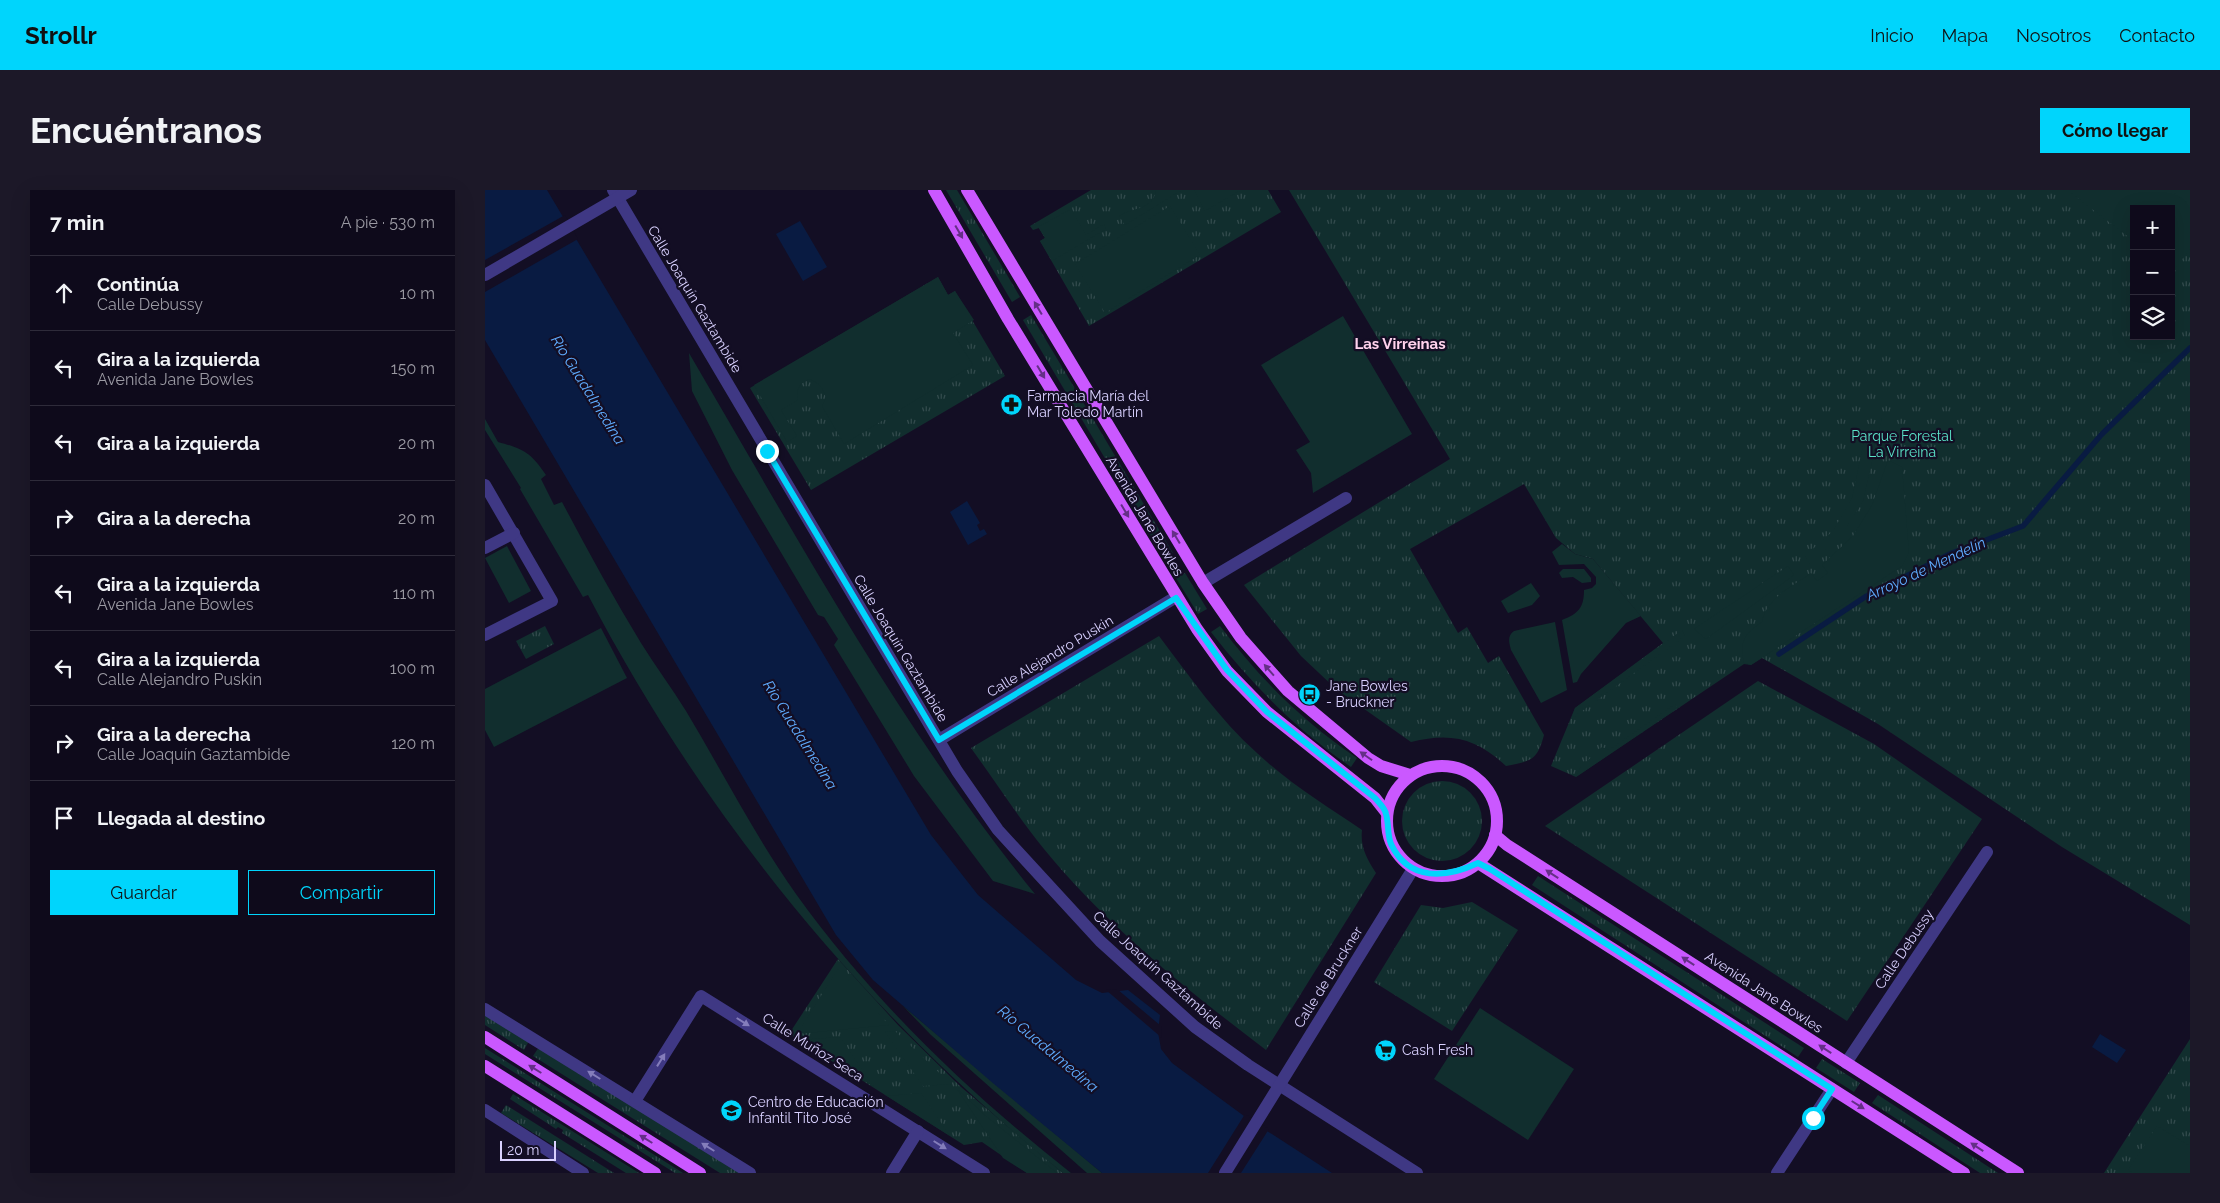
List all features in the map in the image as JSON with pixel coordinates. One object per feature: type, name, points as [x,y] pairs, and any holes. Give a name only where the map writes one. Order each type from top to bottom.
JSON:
[{"type":"main road","name":"Avenida Jane Bowles","points":[[934,190],[1008,318],[1176,598],[1227,670],[1267,712],[1375,798],[1386,812]]},
{"type":"main road","name":"Avenida Jane Bowles","points":[[967,190],[1203,583],[1241,638],[1288,692],[1368,758],[1381,766],[1410,776]]},
{"type":"main road","points":[[1436,765],[1463,769],[1479,778],[1494,801],[1497,822],[1495,835],[1489,851],[1478,863],[1461,871],[1443,875],[1413,869],[1399,857],[1391,843],[1386,812],[1392,795],[1410,776],[1436,765]]},
{"type":"main road","name":"Avenida Jane Bowles","points":[[1495,835],[1507,845],[2018,1173]]},
{"type":"main road","points":[[1478,863],[1963,1173]]},
{"type":"main road","points":[[485,1037],[701,1173]]},
{"type":"main road","points":[[485,1066],[655,1173]]},
{"type":"street","points":[[485,275],[603,207],[615,194],[631,190]]},
{"type":"street","name":"Calle Joaquín Gaztambide","points":[[615,194],[939,740],[998,830],[1100,941],[1195,1027],[1279,1085],[1417,1173]]},
{"type":"street","points":[[485,485],[552,601],[485,635]]},
{"type":"street","points":[[1203,583],[1347,498]]},
{"type":"street","points":[[485,548],[514,533]]},
{"type":"street","name":"Calle Alejandro Puskin","points":[[939,740],[1176,598]]},
{"type":"street","name":"Calle Debussy","points":[[1847,1063],[1987,852]]},
{"type":"street","name":"Calle de Bruckner","points":[[1225,1173],[1413,869]]},
{"type":"street","name":"Calle Muñoz Seca","points":[[635,1101],[701,996],[983,1173]]},
{"type":"street","points":[[485,1008],[750,1173]]},
{"type":"street","points":[[1777,1173],[1832,1089]]},
{"type":"street","points":[[485,1110],[583,1173]]},
{"type":"street","points":[[891,1173],[918,1131]]},
{"type":"green space","points":[[946,190],[957,190],[1020,297],[1012,302]]},
{"type":"green space","points":[[1091,190],[1268,190],[1281,212],[1089,326],[1040,241],[1045,238],[1039,228],[1033,230],[1030,226]]},
{"type":"green space","points":[[1156,190],[1182,190],[1125,225],[1119,216],[1147,205]]},
{"type":"green space","points":[[1194,190],[1241,190],[1205,211]]},
{"type":"green space","name":"Parque Forestal La Virreina","points":[[1289,190],[2190,190],[2190,925],[2062,847],[1878,724],[1762,658],[1751,665],[1744,664],[1576,777],[1551,766],[1575,708],[1663,643],[1593,559],[1575,554],[1556,538],[1524,484],[1410,549],[1458,633],[1467,627],[1488,663],[1499,656],[1544,735],[1539,750],[1527,761],[1506,766],[1473,743],[1451,738],[1425,739],[1411,742],[1336,689],[1301,656],[1244,585],[1450,459]]},
{"type":"green space","points":[[2067,190],[2171,190],[2190,205],[2190,249],[2175,268],[2175,205],[2130,205],[2130,238]]},
{"type":"green space","points":[[1170,206],[1200,255],[1105,313],[1075,264]]},
{"type":"green space","points":[[1071,209],[1086,235],[1104,224],[1106,229],[1052,261],[1040,241],[1045,238],[1038,227]]},
{"type":"green space","points":[[938,277],[948,295],[955,291],[1005,376],[811,490],[750,388]]},
{"type":"green space","points":[[938,277],[948,295],[955,291],[974,320],[953,333],[973,365],[844,444],[822,406],[826,398],[822,389],[816,382],[809,379],[801,384],[797,391],[798,400],[781,410],[797,436],[787,442],[754,385]]},
{"type":"green space","points":[[1031,315],[1173,553],[1164,558],[1023,320]]},
{"type":"green space","points":[[1343,316],[1412,434],[1313,493],[1311,473],[1296,450],[1310,442],[1261,365]]},
{"type":"green space","points":[[689,353],[810,561],[895,698],[939,765],[986,831],[1035,894],[993,881],[914,776],[834,645],[838,639],[824,617],[818,615],[732,470],[692,391]]},
{"type":"green space","points":[[1882,418],[1863,501],[1842,534],[1810,564],[1805,556],[1833,531],[1852,498],[1864,441]]},
{"type":"green space","points":[[485,419],[498,442],[526,453],[546,475],[541,479],[554,505],[562,502],[600,573],[646,652],[686,711],[781,872],[825,933],[890,1008],[959,1078],[1071,1173],[1063,1173],[991,1112],[922,1047],[857,980],[796,909],[738,835],[684,758],[634,678],[588,595],[583,597],[521,488],[485,430]]},
{"type":"green space","points":[[1888,460],[1902,467],[1909,552],[1902,566],[1751,665],[1744,663],[1742,649],[1744,639],[1762,622],[1769,606],[1775,599],[1811,573],[1817,581],[1828,573],[1822,565],[1853,536],[1872,505]]},
{"type":"green space","points":[[1562,544],[1575,554],[1593,559],[1641,616],[1626,623],[1581,674],[1577,682],[1573,683],[1562,620],[1576,613],[1583,601],[1584,590],[1592,588],[1596,584],[1596,577],[1584,564],[1559,565],[1552,552]]},
{"type":"green space","points":[[507,546],[531,591],[509,603],[485,558]]},
{"type":"green space","points":[[1788,566],[1794,575],[1706,639],[1694,629]]},
{"type":"green space","points":[[1563,569],[1584,569],[1591,578],[1591,582],[1582,583],[1573,577],[1562,578],[1559,573]]},
{"type":"green space","points":[[1185,573],[1207,609],[1198,614],[1176,578]]},
{"type":"green space","points":[[1531,583],[1540,596],[1532,605],[1508,613],[1501,601]]},
{"type":"green space","points":[[1555,622],[1567,690],[1541,703],[1511,650],[1509,637],[1514,631]]},
{"type":"green space","points":[[545,626],[554,644],[526,659],[516,641]]},
{"type":"green space","points":[[1220,626],[1235,646],[1283,698],[1318,729],[1357,758],[1351,767],[1293,722],[1242,670],[1211,632]]},
{"type":"green space","points":[[601,628],[627,678],[494,747],[485,730],[485,689]]},
{"type":"green space","points":[[1682,630],[1685,636],[1571,719],[1575,708]]},
{"type":"green space","points":[[1159,636],[1205,697],[1243,740],[1269,764],[1295,784],[1362,830],[1362,842],[1365,853],[1376,873],[1266,1050],[1177,980],[1094,905],[1034,837],[971,748]]},
{"type":"green space","points":[[1758,681],[1874,744],[1982,819],[1847,1021],[1545,826]]},
{"type":"green space","points":[[1675,704],[1678,708],[1576,777],[1580,768],[1602,747],[1609,750]]},
{"type":"green space","points":[[1434,781],[1450,781],[1471,792],[1482,813],[1482,829],[1471,850],[1450,861],[1434,861],[1420,855],[1408,843],[1402,829],[1402,813],[1408,799],[1420,787]]},
{"type":"green space","points":[[1538,876],[1804,1048],[1798,1057],[1532,885]]},
{"type":"green space","points":[[1472,902],[1518,930],[1452,1031],[1374,982],[1421,905],[1443,908]]},
{"type":"green space","points":[[838,959],[898,1025],[961,1087],[1063,1173],[1027,1173],[982,1142],[964,1145],[789,1034]]},
{"type":"green space","points":[[838,969],[889,1025],[797,1034]]},
{"type":"green space","points":[[903,1006],[1102,1173],[1087,1173],[931,1035]]},
{"type":"green space","points":[[1480,1008],[1574,1069],[1528,1140],[1434,1079]]},
{"type":"green space","points":[[485,1013],[529,1041],[524,1050],[485,1025]]},
{"type":"green space","points":[[895,1031],[951,1084],[923,1086],[885,1032]]},
{"type":"green space","points":[[840,1037],[874,1087],[798,1040]]},
{"type":"green space","points":[[2190,1039],[2190,1173],[2104,1173]]},
{"type":"green space","points":[[539,1047],[740,1173],[720,1173],[533,1056]]},
{"type":"green space","points":[[485,1048],[683,1173],[675,1173],[485,1054]]},
{"type":"green space","points":[[1822,1059],[1860,1083],[1854,1092],[1816,1068]]},
{"type":"green space","points":[[957,1089],[987,1117],[1057,1173],[1027,1173],[1003,1158]]},
{"type":"green space","points":[[921,1093],[950,1136],[887,1096]]},
{"type":"green space","points":[[513,1094],[639,1173],[626,1173],[562,1133],[563,1130],[558,1127],[556,1129],[510,1099]]},
{"type":"green space","points":[[1878,1095],[1998,1173],[1980,1173],[1872,1103]]},
{"type":"green space","points":[[506,1105],[614,1173],[598,1173],[501,1113]]},
{"type":"green space","points":[[2157,1126],[2190,1146],[2190,1173],[2133,1173],[2128,1170]]},
{"type":"water","name":"Río Guadalmedina","points":[[485,190],[547,190],[931,835],[978,895],[1076,980],[1102,993],[1128,990],[1160,1015],[1158,1032],[1161,1049],[1172,1063],[1244,1116],[1332,1173],[1102,1173],[994,1084],[873,980],[836,935],[485,340]]},
{"type":"water","points":[[800,221],[827,267],[803,281],[776,234]]},
{"type":"water","points":[[967,501],[980,523],[977,525],[980,531],[984,529],[987,534],[968,545],[950,512]]},
{"type":"water","points":[[2100,1034],[2126,1050],[2117,1063],[2092,1047]]},
{"type":"pier","points":[[565,215],[578,239],[485,292],[485,260]]},
{"type":"pier","points":[[1117,989],[1161,1026],[1162,1038],[1106,990]]},
{"type":"pier","points":[[1245,1114],[1269,1129],[1241,1173],[1208,1173]]},
{"type":"waterway","name":"Arroyo de Mendelín","points":[[1779,654],[1865,597],[1952,553],[2023,526],[2101,435],[2190,348]]},
{"type":"place","name":"Farmacia María del Mar Toledo Martín","points":[[1011,404]]},
{"type":"place","name":"Jane Bowles - Bruckner","points":[[1310,694]]},
{"type":"place","name":"Cash Fresh","points":[[1386,1050]]},
{"type":"place","name":"Centro de Educación Infantil Tito José","points":[[732,1110]]},
{"type":"district","name":"Las Virreinas","points":[[1400,344]]},
{"type":"route","points":[[767,451],[939,740],[1176,598],[1227,670],[1267,712],[1375,798],[1386,812],[1386,826],[1391,843],[1399,857],[1413,869],[1429,874],[1443,875],[1461,871],[1478,863],[1490,869],[1832,1089],[1813,1118]]}]
